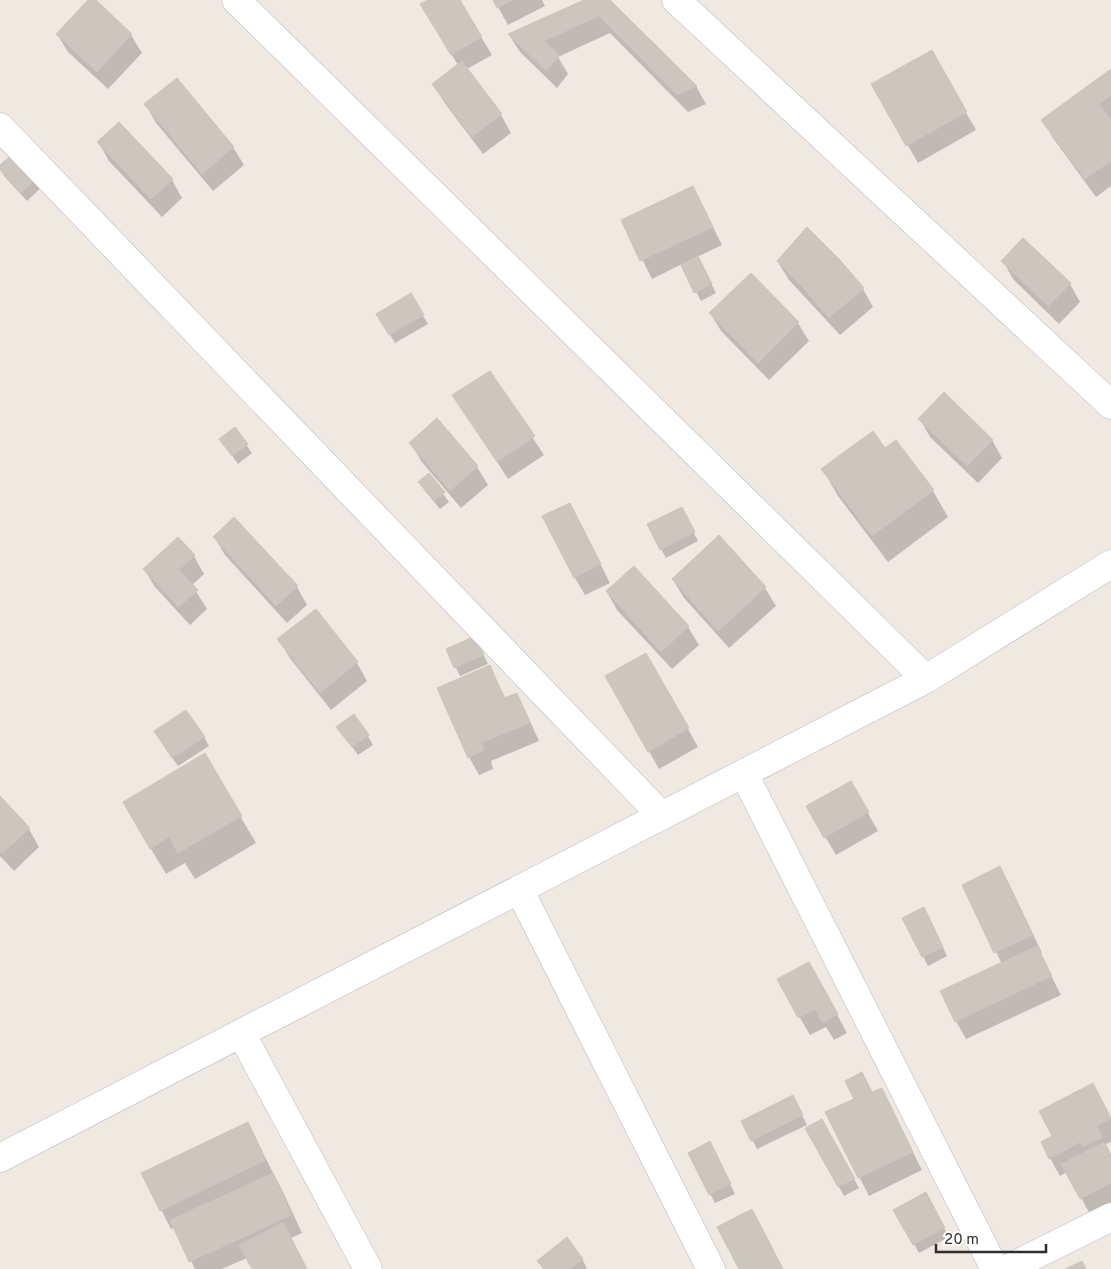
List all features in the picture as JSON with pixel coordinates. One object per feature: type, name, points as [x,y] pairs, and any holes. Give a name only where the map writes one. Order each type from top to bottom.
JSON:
[{"type":"street","points":[[236,0],[926,679]]},
{"type":"street","points":[[676,0],[1111,406]]},
{"type":"street","points":[[0,127],[662,816]]},
{"type":"street","points":[[0,1158],[926,679],[1111,564]]},
{"type":"street","points":[[744,774],[995,1269]]},
{"type":"street","points":[[520,889],[711,1269]]},
{"type":"street","points":[[241,1033],[368,1269]]},
{"type":"street","points":[[1006,1269],[1111,1217]]},
{"type":"building","points":[[88,0],[96,0],[132,34],[97,72],[56,34]]},
{"type":"building","points":[[428,0],[460,0],[482,37],[451,55],[420,4]]},
{"type":"building","points":[[493,0],[512,0],[497,8]]},
{"type":"building","points":[[584,0],[610,0],[697,86],[677,95],[599,16],[544,41],[559,55],[546,71],[508,34]]},
{"type":"building","points":[[932,50],[967,112],[906,146],[871,84]]},
{"type":"building","points":[[462,61],[502,114],[472,137],[432,84]]},
{"type":"building","points":[[1111,69],[1111,95],[1099,104],[1111,120],[1111,161],[1085,179],[1041,120]]},
{"type":"building","points":[[177,78],[234,147],[202,174],[144,104]]},
{"type":"building","points":[[119,122],[173,179],[151,199],[97,142]]},
{"type":"building","points":[[17,150],[40,175],[21,193],[0,170],[0,165]]},
{"type":"building","points":[[693,186],[713,227],[640,261],[621,220]]},
{"type":"building","points":[[807,227],[839,259],[804,289],[777,261]]},
{"type":"building","points":[[1023,238],[1071,283],[1048,306],[1001,261]]},
{"type":"building","points":[[698,256],[712,284],[694,293],[681,265]]},
{"type":"building","points":[[839,259],[864,288],[829,318],[804,289]]},
{"type":"building","points":[[751,273],[799,322],[758,363],[709,313]]},
{"type":"building","points":[[411,293],[424,315],[389,335],[376,314]]},
{"type":"building","points":[[490,371],[535,436],[497,462],[452,395]]},
{"type":"building","points":[[944,392],[993,440],[967,466],[918,419]]},
{"type":"building","points":[[437,418],[478,466],[450,491],[409,443]]},
{"type":"building","points":[[235,427],[248,444],[232,456],[219,439]]},
{"type":"building","points":[[873,431],[885,448],[896,440],[934,490],[872,536],[821,469]]},
{"type":"building","points":[[429,473],[445,492],[435,501],[418,482]]},
{"type":"building","points":[[570,503],[601,564],[574,578],[542,516]]},
{"type":"building","points":[[682,507],[695,532],[660,550],[647,524]]},
{"type":"building","points":[[234,517],[298,586],[276,606],[213,537]]},
{"type":"building","points":[[719,535],[766,587],[718,631],[672,579]]},
{"type":"building","points":[[178,537],[195,555],[179,570],[198,590],[178,607],[143,569]]},
{"type":"building","points":[[634,566],[689,626],[661,652],[606,591]]},
{"type":"building","points":[[316,609],[358,662],[320,693],[277,639]]},
{"type":"building","points":[[475,636],[484,655],[454,668],[446,649]]},
{"type":"building","points":[[646,653],[689,728],[648,752],[605,676]]},
{"type":"building","points":[[490,665],[504,698],[517,693],[530,723],[481,743],[484,750],[468,758],[437,688]]},
{"type":"building","points":[[186,710],[205,737],[172,758],[154,731]]},
{"type":"building","points":[[354,714],[369,735],[352,747],[336,727]]},
{"type":"building","points":[[205,753],[242,816],[178,853],[169,837],[150,849],[123,802]]},
{"type":"building","points":[[851,781],[869,812],[824,838],[806,806]]},
{"type":"building","points":[[0,796],[30,828],[3,853],[0,851]]},
{"type":"building","points":[[1000,866],[1033,935],[994,953],[962,885]]},
{"type":"building","points":[[924,907],[943,947],[922,957],[902,918]]},
{"type":"building","points":[[1037,946],[1052,976],[955,1022],[940,991]]},
{"type":"building","points":[[809,962],[838,1014],[822,1023],[815,1009],[798,1018],[777,979]]},
{"type":"building","points":[[862,1072],[872,1092],[882,1088],[913,1152],[858,1178],[825,1112],[854,1099],[845,1081]]},
{"type":"building","points":[[1093,1083],[1111,1118],[1097,1126],[1102,1137],[1083,1147],[1080,1142],[1049,1159],[1041,1142],[1052,1136],[1039,1111]]},
{"type":"building","points":[[793,1095],[803,1115],[751,1141],[741,1121]]},
{"type":"building","points":[[822,1119],[855,1179],[838,1187],[805,1128]]},
{"type":"building","points":[[248,1122],[266,1160],[160,1211],[141,1173]]},
{"type":"building","points":[[710,1141],[731,1184],[709,1195],[688,1153]]},
{"type":"building","points":[[1104,1142],[1111,1155],[1111,1183],[1080,1199],[1061,1164]]},
{"type":"building","points":[[273,1173],[292,1215],[189,1262],[170,1220]]},
{"type":"building","points":[[926,1192],[945,1228],[913,1245],[893,1210]]},
{"type":"building","points":[[752,1209],[783,1269],[739,1269],[717,1227]]},
{"type":"building","points":[[283,1222],[307,1269],[252,1269],[239,1245]]},
{"type":"building","points":[[567,1237],[583,1259],[570,1269],[544,1269],[537,1261]]},
{"type":"building","points":[[1082,1261],[1086,1269],[1065,1269]]}]
